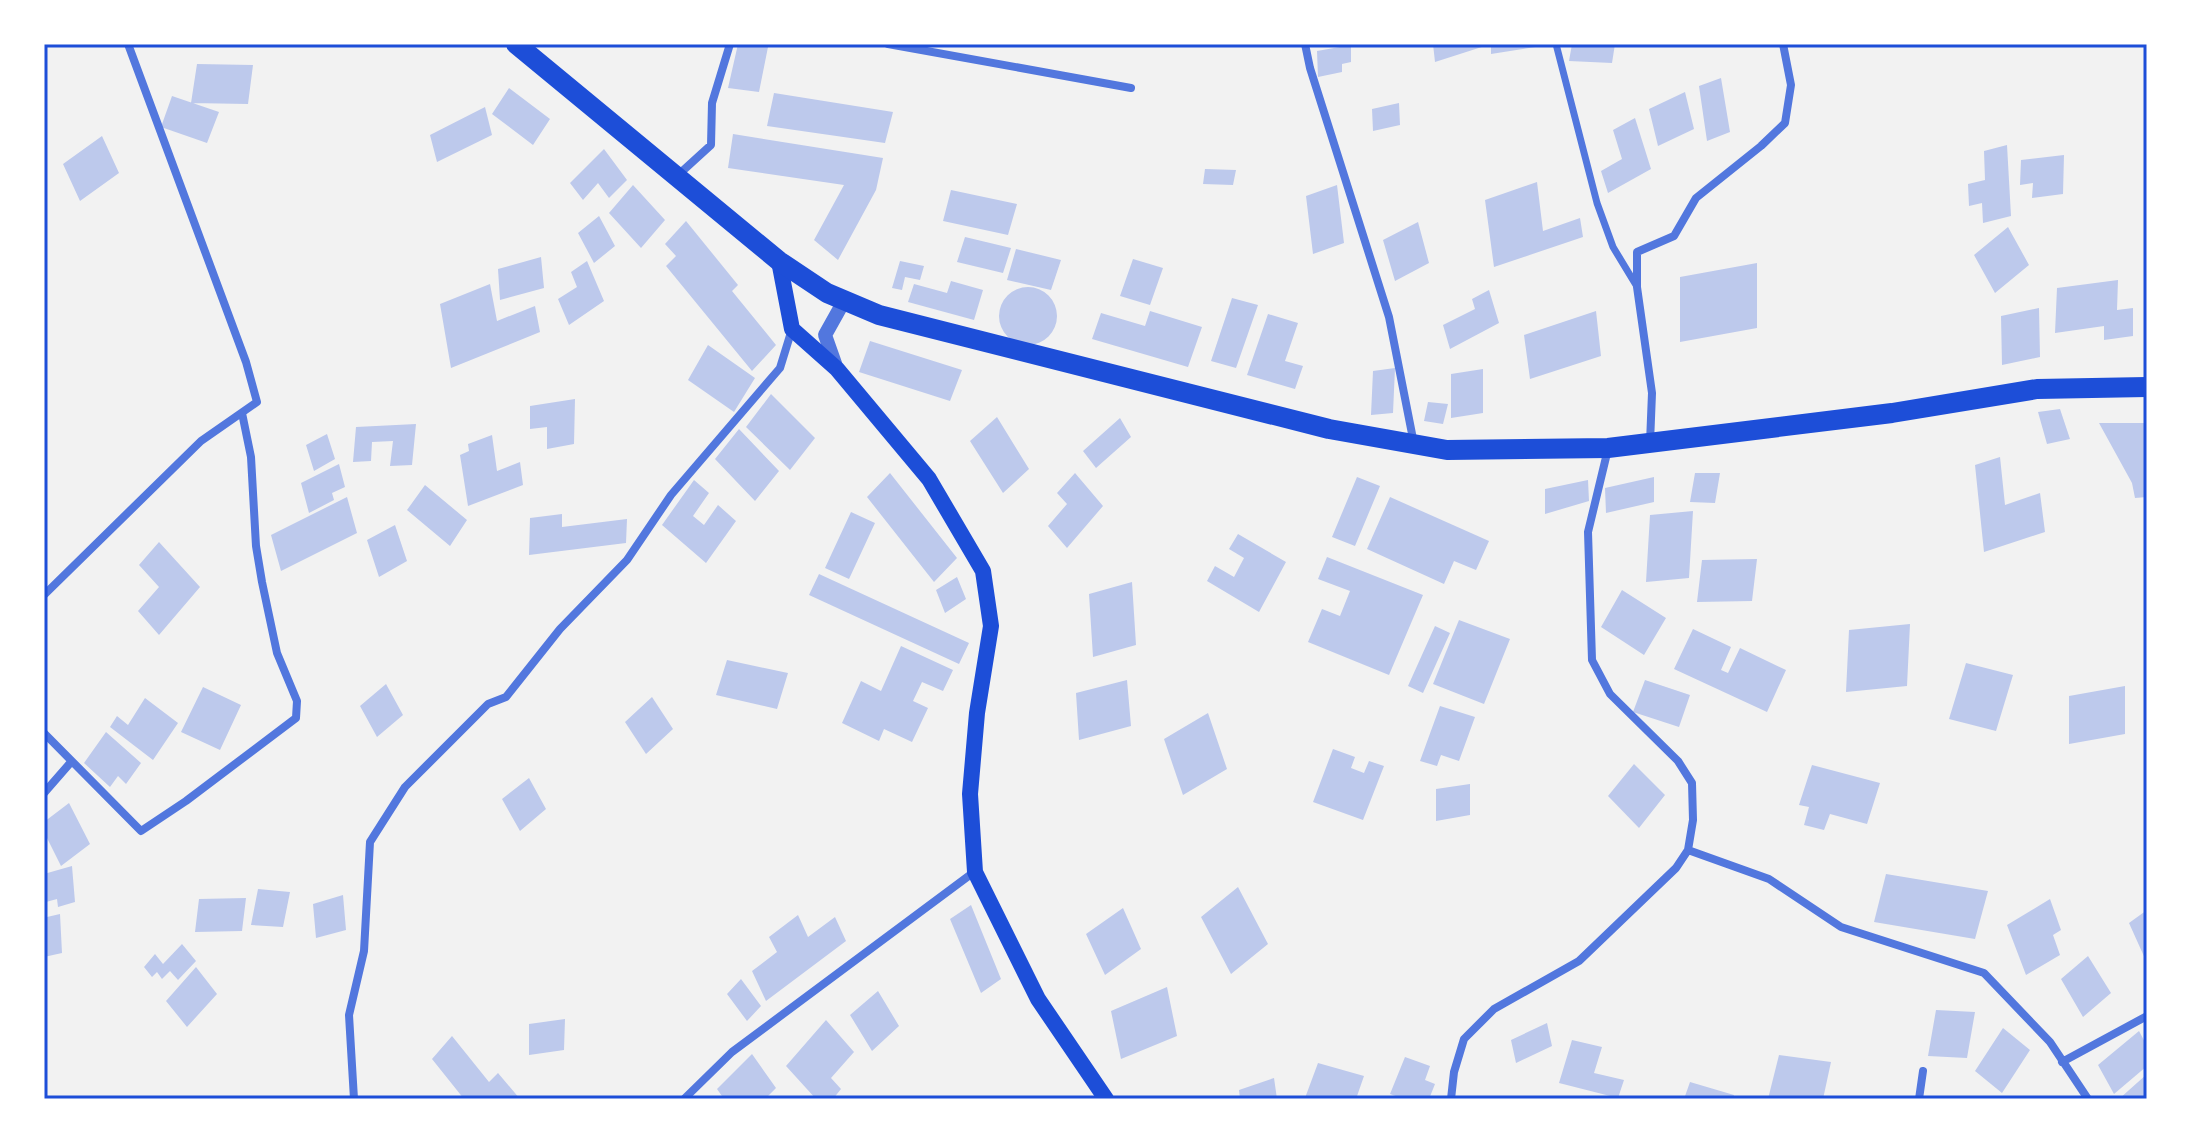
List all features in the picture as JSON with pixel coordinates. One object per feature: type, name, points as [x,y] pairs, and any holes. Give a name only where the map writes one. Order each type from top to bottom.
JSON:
[{"type":"highway","points":[[516,44],[779,261],[827,293],[879,315],[1329,429],[1447,450],[1608,448],[1892,413],[2037,389],[2147,387]]},
{"type":"main road","points":[[779,261],[792,329],[837,369],[929,479],[983,571],[991,626],[977,713],[970,794],[975,872],[1038,999],[1106,1099]]},
{"type":"street","points":[[676,176],[711,145],[712,103],[730,44]]},
{"type":"street","points":[[888,44],[1131,88]]},
{"type":"street","points":[[1305,44],[1389,317],[1414,444]]},
{"type":"street","points":[[1556,44],[1597,203],[1613,247],[1637,287]]},
{"type":"street","points":[[1650,444],[1652,393],[1637,287],[1637,252],[1674,236],[1696,198],[1785,123],[1791,85],[1783,44]]},
{"type":"street","points":[[44,595],[201,441],[257,402],[246,362],[127,45]]},
{"type":"street","points":[[837,369],[825,335],[844,301]]},
{"type":"street","points":[[354,1099],[349,1015],[364,951],[370,842],[405,787],[488,704],[506,697],[560,629],[627,560],[671,495],[780,368],[792,329]]},
{"type":"street","points":[[44,733],[141,831],[296,718],[297,701],[277,653],[262,582],[256,546],[251,457],[242,413]]},
{"type":"street","points":[[1451,1099],[1454,1072],[1464,1039],[1494,1009],[1579,961],[1676,868],[1688,850],[1693,820],[1692,783],[1678,761],[1610,694],[1592,660],[1588,532],[1608,448]]},
{"type":"street","points":[[44,793],[71,762]]},
{"type":"street","points":[[1688,850],[1769,879],[1841,927],[1984,973],[2050,1042],[2088,1099]]},
{"type":"street","points":[[684,1099],[732,1052],[975,872]]},
{"type":"street","points":[[2062,1062],[2147,1016]]},
{"type":"street","points":[[1919,1099],[1923,1071]]},
{"type":"building","points":[[738,44],[768,47],[759,92],[728,88]]},
{"type":"building","points":[[1433,44],[1488,44],[1488,45],[1435,62]]},
{"type":"building","points":[[1491,44],[1542,44],[1542,46],[1491,54]]},
{"type":"building","points":[[1572,44],[1615,44],[1612,63],[1569,61]]},
{"type":"building","points":[[1351,45],[1351,62],[1342,64],[1342,72],[1318,77],[1317,51]]},
{"type":"building","points":[[197,64],[253,65],[248,104],[191,103]]},
{"type":"building","points":[[1721,78],[1730,132],[1707,141],[1699,86]]},
{"type":"building","points":[[509,88],[550,119],[533,145],[492,114]]},
{"type":"building","points":[[1685,92],[1694,129],[1658,146],[1649,109]]},
{"type":"building","points":[[774,93],[893,112],[885,143],[767,126]]},
{"type":"building","points":[[172,96],[219,112],[207,143],[161,127]]},
{"type":"building","points":[[1399,103],[1400,125],[1373,131],[1372,109]]},
{"type":"building","points":[[485,107],[492,135],[437,162],[430,135]]},
{"type":"building","points":[[1635,118],[1651,169],[1608,193],[1601,171],[1622,159],[1613,130]]},
{"type":"building","points":[[733,134],[883,158],[876,190],[838,260],[814,240],[844,185],[728,168]]},
{"type":"building","points":[[102,136],[119,173],[80,201],[63,164]]},
{"type":"building","points":[[2007,145],[2011,216],[1983,223],[1982,203],[1969,206],[1968,184],[1985,180],[1984,151]]},
{"type":"building","points":[[604,149],[627,180],[609,198],[598,183],[583,200],[570,183]]},
{"type":"building","points":[[2064,155],[2063,194],[2032,198],[2033,183],[2020,185],[2021,160]]},
{"type":"building","points":[[1205,169],[1236,170],[1233,185],[1203,184]]},
{"type":"building","points":[[1537,182],[1543,231],[1580,218],[1583,237],[1494,267],[1485,200]]},
{"type":"building","points":[[633,185],[665,220],[641,248],[609,213]]},
{"type":"building","points":[[1337,185],[1344,243],[1313,254],[1306,196]]},
{"type":"building","points":[[951,190],[1017,204],[1008,235],[943,221]]},
{"type":"building","points":[[599,216],[615,246],[594,263],[578,233]]},
{"type":"building","points":[[686,221],[738,285],[732,291],[776,345],[752,371],[666,266],[676,256],[665,244]]},
{"type":"building","points":[[1418,222],[1429,263],[1395,281],[1383,240]]},
{"type":"building","points":[[2008,227],[2029,265],[1995,293],[1974,255]]},
{"type":"building","points":[[965,237],[1011,248],[1003,273],[957,262]]},
{"type":"building","points":[[1016,249],[1061,260],[1051,290],[1007,280]]},
{"type":"building","points":[[541,257],[544,288],[500,300],[498,269]]},
{"type":"building","points":[[1133,259],[1163,268],[1150,305],[1120,296]]},
{"type":"building","points":[[587,261],[604,301],[569,325],[558,299],[577,287],[571,272]]},
{"type":"building","points":[[900,261],[924,266],[920,280],[905,277],[902,290],[892,288]]},
{"type":"building","points":[[1757,263],[1757,328],[1680,342],[1680,277]]},
{"type":"building","points":[[2118,280],[2117,310],[2133,308],[2133,336],[2104,340],[2104,326],[2055,333],[2057,288]]},
{"type":"building","points":[[951,281],[983,290],[974,320],[908,302],[914,284],[947,293]]},
{"type":"building","points":[[490,284],[497,321],[535,306],[540,332],[451,368],[440,304]]},
{"type":"building","points":[[1028,287],[1039,289],[1048,296],[1055,305],[1055,327],[1048,336],[1039,343],[1028,345],[1017,343],[1008,336],[1001,327],[999,316],[1001,305],[1008,296],[1017,289]]},
{"type":"building","points":[[1489,290],[1499,323],[1450,349],[1443,325],[1475,309],[1472,299]]},
{"type":"building","points":[[1232,298],[1258,305],[1236,368],[1211,361]]},
{"type":"building","points":[[2039,308],[2040,357],[2002,365],[2001,316]]},
{"type":"building","points":[[1150,311],[1202,327],[1188,367],[1092,339],[1101,313],[1145,326]]},
{"type":"building","points":[[1596,311],[1601,356],[1530,379],[1524,335]]},
{"type":"building","points":[[1268,314],[1298,323],[1285,361],[1303,366],[1295,389],[1247,375]]},
{"type":"building","points":[[870,341],[962,370],[950,401],[859,372]]},
{"type":"building","points":[[708,345],[755,378],[734,412],[688,380]]},
{"type":"building","points":[[1395,368],[1393,413],[1371,415],[1373,371]]},
{"type":"building","points":[[1483,369],[1483,413],[1451,418],[1451,374]]},
{"type":"building","points":[[771,394],[815,438],[790,470],[746,427]]},
{"type":"building","points":[[575,399],[574,444],[547,449],[547,427],[530,429],[530,406]]},
{"type":"building","points":[[1428,402],[1448,404],[1443,424],[1424,421]]},
{"type":"building","points":[[2060,409],[2070,439],[2047,444],[2038,412]]},
{"type":"building","points":[[997,417],[1029,469],[1003,493],[970,441]]},
{"type":"building","points":[[1120,418],[1131,437],[1096,468],[1083,451]]},
{"type":"building","points":[[2099,423],[2147,423],[2147,497],[2135,498],[2132,483]]},
{"type":"building","points":[[416,424],[412,465],[390,466],[393,441],[372,442],[371,461],[353,462],[356,427]]},
{"type":"building","points":[[739,429],[779,471],[755,501],[715,459]]},
{"type":"building","points":[[327,434],[335,459],[314,471],[306,445]]},
{"type":"building","points":[[492,435],[497,471],[520,462],[523,485],[468,506],[460,455],[469,451],[468,444]]},
{"type":"building","points":[[2000,457],[2005,505],[2040,493],[2045,532],[1984,552],[1975,465]]},
{"type":"building","points":[[339,464],[345,487],[332,493],[334,500],[309,513],[301,483]]},
{"type":"building","points":[[890,473],[957,558],[934,582],[867,497]]},
{"type":"building","points":[[1075,473],[1103,506],[1067,548],[1048,526],[1067,504],[1057,493]]},
{"type":"building","points":[[1695,473],[1720,473],[1715,503],[1690,502]]},
{"type":"building","points":[[1357,477],[1380,486],[1355,546],[1332,537]]},
{"type":"building","points":[[1654,477],[1654,502],[1606,513],[1605,488]]},
{"type":"building","points":[[694,480],[709,493],[693,516],[704,525],[718,505],[736,521],[706,563],[662,525]]},
{"type":"building","points":[[1588,480],[1589,501],[1545,514],[1545,489]]},
{"type":"building","points":[[425,485],[467,520],[450,546],[407,510]]},
{"type":"building","points":[[347,497],[357,533],[281,571],[271,535]]},
{"type":"building","points":[[1390,497],[1489,541],[1476,570],[1454,561],[1444,584],[1367,549]]},
{"type":"building","points":[[1693,511],[1689,578],[1646,582],[1650,515]]},
{"type":"building","points":[[851,512],[875,523],[849,579],[825,568]]},
{"type":"building","points":[[562,514],[562,527],[627,519],[626,543],[529,555],[530,518]]},
{"type":"building","points":[[395,525],[407,561],[379,577],[367,540]]},
{"type":"building","points":[[1238,534],[1286,562],[1259,612],[1207,581],[1215,566],[1234,577],[1244,558],[1229,549]]},
{"type":"building","points":[[159,542],[200,587],[159,635],[138,611],[159,587],[139,565]]},
{"type":"building","points":[[1327,557],[1423,595],[1389,675],[1308,642],[1322,609],[1340,616],[1350,591],[1318,579]]},
{"type":"building","points":[[1757,559],[1752,601],[1697,602],[1702,560]]},
{"type":"building","points":[[819,574],[969,643],[959,664],[809,595]]},
{"type":"building","points":[[957,577],[966,599],[945,613],[936,590]]},
{"type":"building","points":[[1132,582],[1136,645],[1093,657],[1089,594]]},
{"type":"building","points":[[1622,590],[1666,618],[1644,655],[1601,627]]},
{"type":"building","points":[[1459,620],[1510,639],[1484,704],[1433,684]]},
{"type":"building","points":[[1910,624],[1907,686],[1846,692],[1849,630]]},
{"type":"building","points":[[1435,626],[1450,633],[1423,693],[1408,686]]},
{"type":"building","points":[[1693,629],[1731,647],[1721,670],[1728,673],[1740,648],[1786,670],[1767,712],[1674,669]]},
{"type":"building","points":[[901,646],[953,670],[943,691],[922,682],[913,701],[928,708],[912,742],[884,729],[879,741],[842,723],[861,681],[881,691]]},
{"type":"building","points":[[727,660],[788,673],[777,709],[716,695]]},
{"type":"building","points":[[1966,663],[2013,675],[1996,731],[1949,719]]},
{"type":"building","points":[[1127,680],[1131,726],[1079,740],[1076,693]]},
{"type":"building","points":[[1645,680],[1690,695],[1679,727],[1633,712]]},
{"type":"building","points":[[386,684],[403,715],[377,737],[360,706]]},
{"type":"building","points":[[2125,686],[2125,734],[2069,744],[2069,696]]},
{"type":"building","points":[[203,687],[241,705],[220,750],[181,732]]},
{"type":"building","points":[[652,697],[673,729],[646,754],[625,722]]},
{"type":"building","points":[[145,698],[178,723],[153,760],[110,727],[117,716],[128,725]]},
{"type":"building","points":[[1440,706],[1475,717],[1459,761],[1441,755],[1437,766],[1420,761]]},
{"type":"building","points":[[1208,713],[1227,769],[1183,795],[1164,739]]},
{"type":"building","points":[[106,732],[141,763],[126,784],[118,776],[110,787],[84,763]]},
{"type":"building","points":[[1333,749],[1355,757],[1351,768],[1364,773],[1369,761],[1384,766],[1363,820],[1313,802]]},
{"type":"building","points":[[1634,764],[1665,795],[1639,828],[1608,796]]},
{"type":"building","points":[[1812,765],[1880,783],[1867,824],[1830,814],[1824,830],[1804,825],[1809,807],[1799,805]]},
{"type":"building","points":[[529,778],[546,809],[520,831],[502,799]]},
{"type":"building","points":[[1470,784],[1470,815],[1436,821],[1436,789]]},
{"type":"building","points":[[69,803],[90,844],[61,866],[44,832],[44,822]]},
{"type":"building","points":[[72,866],[75,902],[58,907],[57,899],[46,902],[44,874]]},
{"type":"building","points":[[1886,874],[1988,891],[1975,939],[1874,922]]},
{"type":"building","points":[[1238,887],[1268,944],[1231,974],[1201,917]]},
{"type":"building","points":[[258,889],[290,892],[283,927],[251,925]]},
{"type":"building","points":[[343,895],[346,930],[316,938],[313,904]]},
{"type":"building","points":[[246,898],[242,931],[195,932],[199,899]]},
{"type":"building","points":[[2050,899],[2061,930],[2053,935],[2060,955],[2026,975],[2007,925]]},
{"type":"building","points":[[971,905],[1001,979],[981,993],[950,919]]},
{"type":"building","points":[[47,907],[47,917],[60,914],[62,953],[44,957],[44,908]]},
{"type":"building","points":[[1123,908],[1141,949],[1105,975],[1086,934]]},
{"type":"building","points":[[2147,910],[2147,963],[2129,923]]},
{"type":"building","points":[[798,915],[808,937],[835,917],[846,941],[766,1001],[752,971],[777,952],[769,937]]},
{"type":"building","points":[[182,944],[196,961],[178,980],[170,971],[162,979],[157,972],[152,977],[144,967],[155,954],[163,964]]},
{"type":"building","points":[[2088,956],[2111,993],[2083,1017],[2061,979]]},
{"type":"building","points":[[196,967],[217,994],[187,1027],[166,1001]]},
{"type":"building","points":[[741,979],[761,1006],[747,1021],[727,994]]},
{"type":"building","points":[[1167,987],[1177,1036],[1121,1059],[1111,1011]]},
{"type":"building","points":[[878,991],[899,1026],[872,1051],[850,1015]]},
{"type":"building","points":[[1936,1010],[1975,1012],[1967,1058],[1928,1056]]},
{"type":"building","points":[[565,1019],[564,1050],[529,1055],[529,1024]]},
{"type":"building","points":[[826,1020],[854,1052],[831,1078],[841,1089],[833,1099],[816,1099],[786,1066]]},
{"type":"building","points":[[1547,1023],[1552,1046],[1516,1063],[1511,1040]]},
{"type":"building","points":[[2003,1028],[2030,1050],[2002,1093],[1975,1071]]},
{"type":"building","points":[[2139,1031],[2147,1046],[2147,1066],[2114,1094],[2098,1065]]},
{"type":"building","points":[[452,1036],[489,1082],[498,1073],[520,1099],[464,1099],[432,1059]]},
{"type":"building","points":[[1572,1040],[1602,1047],[1594,1073],[1624,1080],[1618,1098],[1559,1083]]},
{"type":"building","points":[[752,1054],[776,1088],[765,1099],[724,1099],[717,1089]]},
{"type":"building","points":[[1779,1055],[1831,1062],[1823,1099],[1768,1099]]},
{"type":"building","points":[[1405,1057],[1430,1066],[1425,1080],[1435,1084],[1429,1099],[1404,1099],[1390,1094]]},
{"type":"building","points":[[1318,1063],[1364,1076],[1356,1099],[1305,1098]]},
{"type":"building","points":[[2147,1074],[2147,1099],[2119,1099]]},
{"type":"building","points":[[1274,1078],[1277,1099],[1240,1099],[1239,1090]]},
{"type":"building","points":[[1690,1082],[1734,1095],[1733,1099],[1684,1099]]}]
